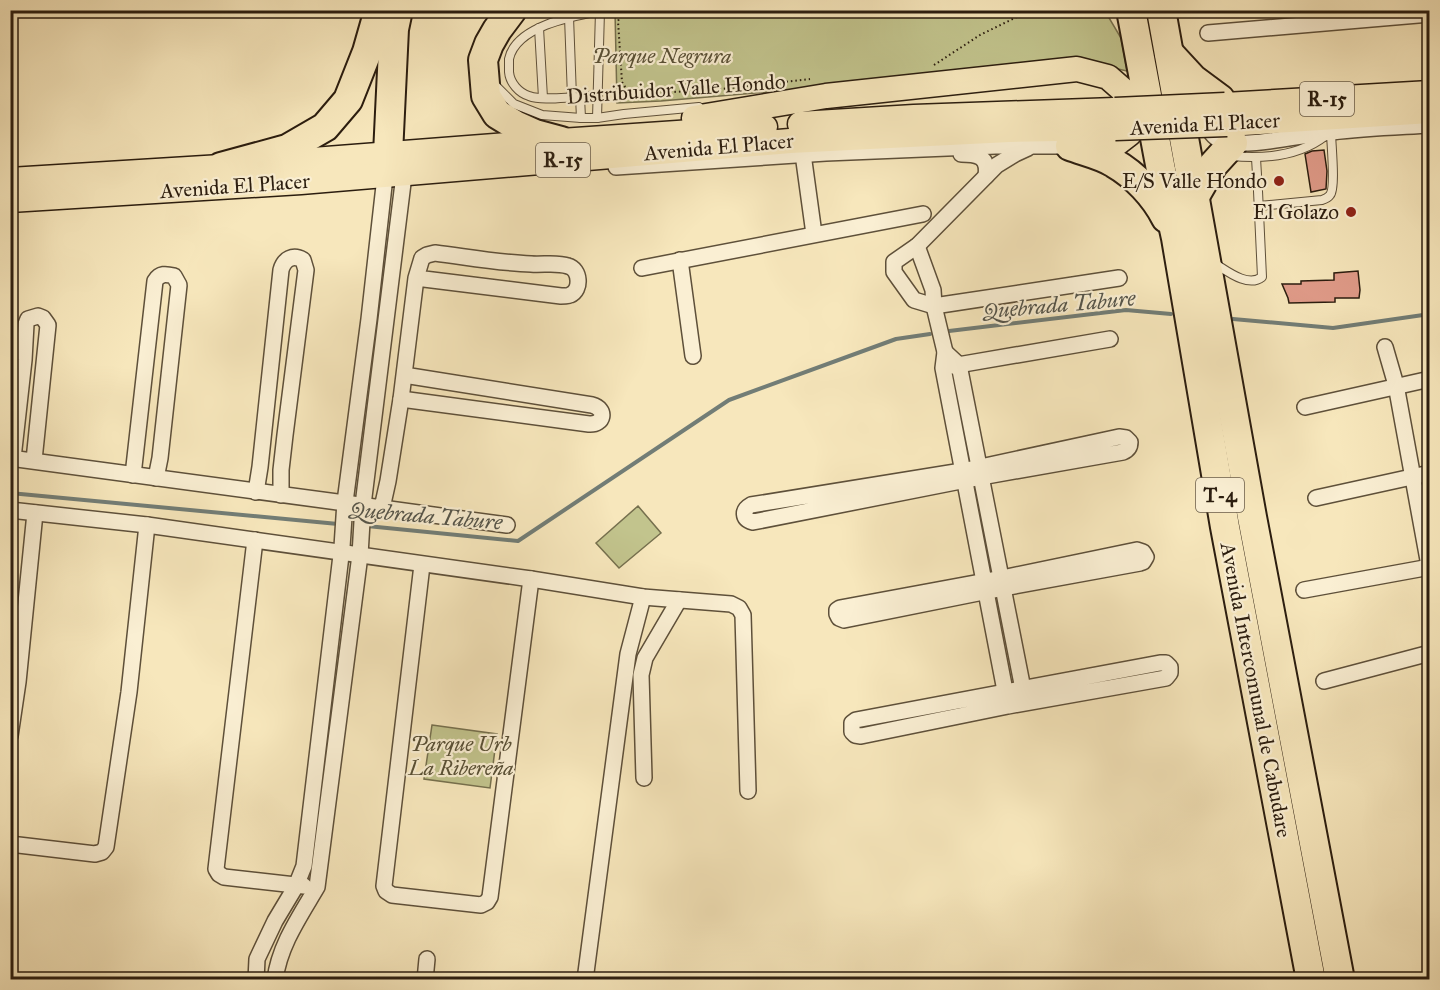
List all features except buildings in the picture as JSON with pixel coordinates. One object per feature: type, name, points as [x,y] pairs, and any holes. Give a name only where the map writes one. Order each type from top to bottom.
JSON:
[{"type":"highway","points":[[221,167],[286,149],[325,127],[348,100],[367,52],[379,10]]},
{"type":"highway","points":[[396,164],[394,29],[398,10]]},
{"type":"highway","points":[[512,10],[502,22],[486,52],[486,96],[497,114],[515,125],[536,135],[561,141]]},
{"type":"highway","name":"Avenida Intercomunal de Cabudare","points":[[1161,10],[1252,517],[1340,980]]},
{"type":"highway","name":"Avenida Intercomunal de Cabudare","points":[[1130,12],[1176,238],[1225,527],[1311,980]]},
{"type":"highway","points":[[486,52],[510,21],[532,19]]},
{"type":"highway","points":[[1168,53],[1194,79],[1230,131],[1214,165],[1195,196]]},
{"type":"highway","points":[[1070,146],[1113,162],[1140,183],[1161,208],[1176,238]]},
{"type":"main road","points":[[589,125],[682,120],[821,87],[1077,69],[1108,77],[1124,92],[1130,117],[1129,134],[1116,144],[1099,148],[1070,146]]},
{"type":"main road","name":"Avenida El Placer","points":[[1230,131],[1430,93]]},
{"type":"main road","name":"Avenida El Placer","points":[[10,200],[158,192],[396,164],[561,141],[589,125],[914,117],[1115,119],[1230,131],[1430,111]]},
{"type":"main road","name":"Avenida El Placer","points":[[10,180],[221,167],[396,164],[470,168],[790,141],[1009,130],[1115,119]]},
{"type":"street","points":[[1208,33],[1430,14]]},
{"type":"street","points":[[1230,131],[1430,83]]},
{"type":"street","points":[[1230,131],[1259,142],[1331,132],[1430,125]]},
{"type":"street","points":[[1032,146],[997,165],[917,246],[894,262],[894,272],[914,300],[934,306],[1119,278]]},
{"type":"street","points":[[470,168],[518,174],[803,154],[1070,146]]},
{"type":"street","points":[[925,149],[956,155],[975,154],[986,164],[986,176]]},
{"type":"street","points":[[803,154],[814,234]]},
{"type":"street","points":[[256,980],[257,959],[275,921],[296,886],[304,866],[345,502],[370,308],[396,164]]},
{"type":"street","points":[[275,980],[276,967],[292,930],[317,887],[360,552],[396,164]]},
{"type":"street","points":[[642,268],[923,214]]},
{"type":"street","points":[[917,246],[933,290],[934,306],[945,351],[943,368],[1007,700]]},
{"type":"street","points":[[382,508],[401,399],[416,278],[422,258],[435,253],[530,264],[566,265],[577,271],[578,278],[575,292],[570,296],[416,278]]},
{"type":"street","points":[[256,492],[281,270],[285,261],[290,258],[300,258],[306,270],[281,470],[281,495]]},
{"type":"street","points":[[680,260],[693,356]]},
{"type":"street","points":[[133,475],[155,281],[162,274],[168,274],[174,276],[179,285],[156,478]]},
{"type":"street","points":[[34,460],[48,326],[43,318],[38,316],[28,319],[26,324],[12,458],[507,525]]},
{"type":"street","points":[[943,368],[1110,339]]},
{"type":"street","points":[[1304,590],[1429,568],[1396,385],[1385,347]]},
{"type":"street","points":[[945,351],[959,365],[1024,696]]},
{"type":"street","points":[[401,399],[589,424],[598,422],[602,415],[600,408],[592,405],[404,375]]},
{"type":"street","points":[[1305,407],[1430,379]]},
{"type":"street","points":[[963,476],[751,505],[746,508],[744,516],[753,522],[963,476],[1119,437],[1126,438],[1130,442],[1128,450],[1123,452],[980,472]]},
{"type":"street","points":[[1316,498],[1430,474]]},
{"type":"street","points":[[10,510],[341,549],[422,565],[643,597],[731,604],[739,608],[743,615],[748,791]]},
{"type":"street","points":[[10,736],[18,682],[35,513]]},
{"type":"street","points":[[10,844],[95,854],[102,852],[106,847],[129,692],[147,525]]},
{"type":"street","points":[[255,540],[216,869],[224,877],[317,887]]},
{"type":"street","points":[[422,565],[384,886],[392,896],[481,905],[487,903],[490,897],[531,579]]},
{"type":"street","points":[[984,587],[840,608],[837,610],[837,615],[844,620],[1002,583],[1099,565]]},
{"type":"street","points":[[585,980],[628,654],[643,597]]},
{"type":"street","points":[[644,778],[641,675],[645,657],[679,600]]},
{"type":"street","points":[[1324,681],[1430,654]]},
{"type":"street","points":[[1007,700],[856,720],[852,723],[851,728],[855,735],[861,736],[1024,696],[1118,679]]},
{"type":"street","points":[[275,921],[292,930]]},
{"type":"street","points":[[425,980],[427,959]]},
{"type":"lane","points":[[532,19],[569,17],[600,11],[598,95],[589,125]]},
{"type":"lane","points":[[569,17],[576,97],[589,125]]},
{"type":"lane","points":[[532,19],[509,59],[509,76],[517,89],[530,97],[543,98],[598,95]]},
{"type":"lane","points":[[532,19],[543,98]]},
{"type":"lane","name":"Distribuidor Valle Hondo","points":[[486,52],[494,83],[514,104],[542,115],[589,125],[624,114],[710,106]]},
{"type":"lane","name":"Distribuidor Valle Hondo","points":[[720,105],[821,87]]},
{"type":"lane","points":[[1230,131],[1286,154],[1301,150],[1331,132]]},
{"type":"lane","points":[[1230,131],[1257,175]]},
{"type":"lane","points":[[1259,206],[1322,200],[1330,195],[1333,190],[1331,132]]},
{"type":"lane","points":[[1205,255],[1238,276],[1248,280],[1260,279],[1263,274],[1258,191]]},
{"type":"path","points":[[628,10],[621,15],[618,21],[622,82],[631,94]]},
{"type":"path","points":[[928,67],[938,64],[980,35],[1031,10]]},
{"type":"path","points":[[598,95],[821,87]]},
{"type":"green space","name":"Parque Negrura","points":[[615,11],[1105,11],[1121,38],[1127,71],[1096,64],[617,103]]},
{"type":"green space","points":[[638,506],[661,533],[619,568],[596,543]]},
{"type":"green space","name":"Parque Urb La Ribereña","points":[[432,725],[497,734],[490,788],[424,779]]},
{"type":"waterway","name":"Quebrada Tabure","points":[[949,331],[1126,310],[1171,314]]},
{"type":"waterway","name":"Quebrada Tabure","points":[[1233,319],[1333,328],[1430,314]]},
{"type":"waterway","name":"Quebrada Tabure","points":[[367,526],[518,541],[729,400],[896,339],[930,334]]},
{"type":"waterway","name":"Quebrada Tabure","points":[[10,493],[338,524]]},
{"type":"place","name":"E/S Valle Hondo","points":[[1279,181]]},
{"type":"place","name":"El Golazo","points":[[1351,212]]}]
